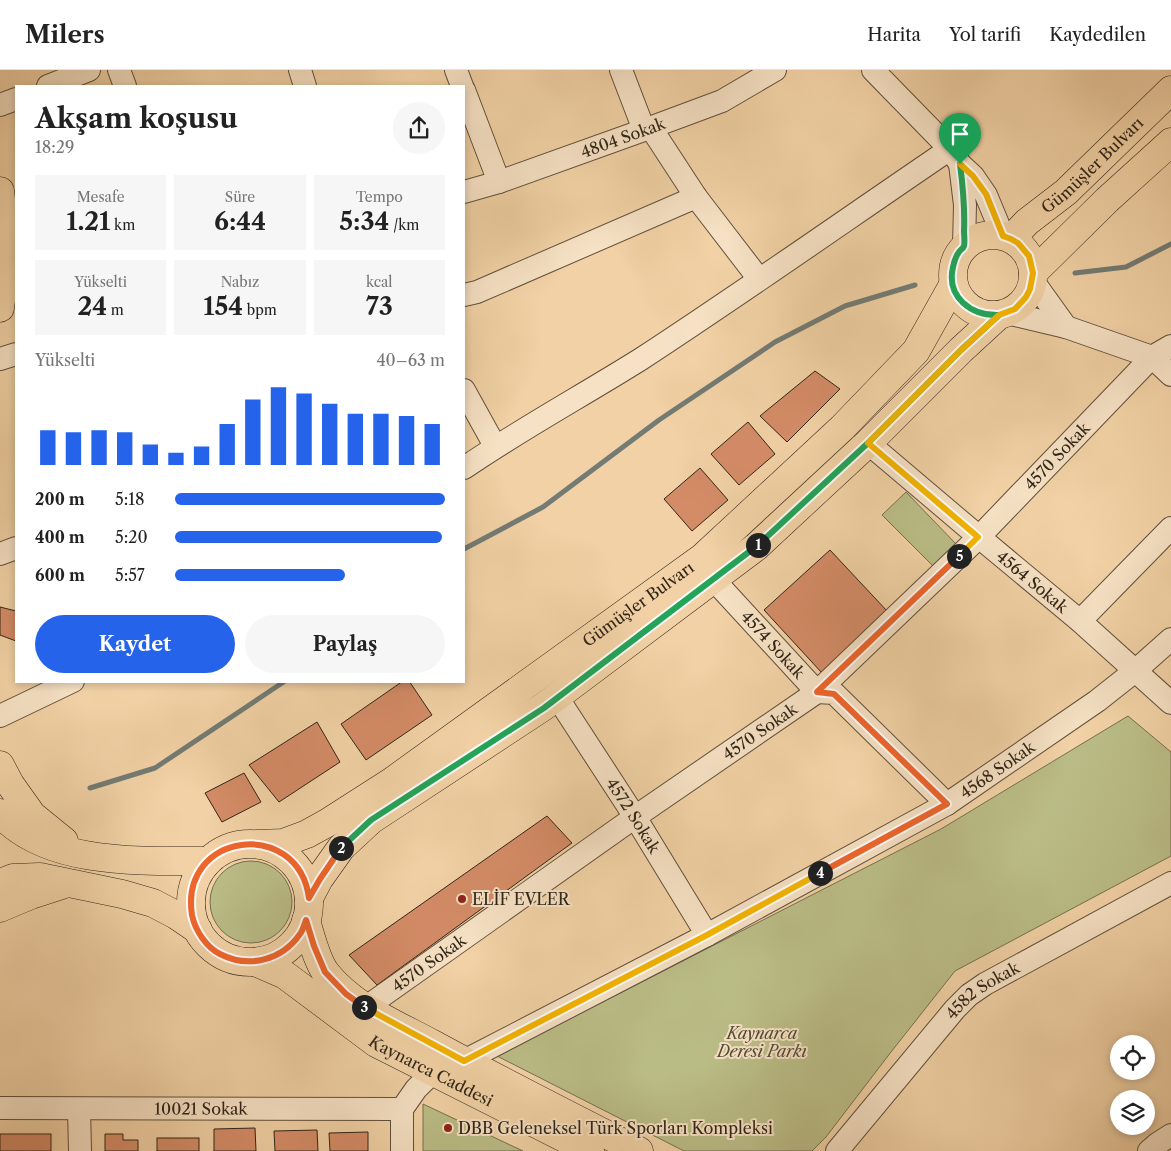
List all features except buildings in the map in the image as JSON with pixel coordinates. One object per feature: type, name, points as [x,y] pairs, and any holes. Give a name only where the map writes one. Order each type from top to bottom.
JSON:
[{"type":"main road","name":"Gümüşler Bulvarı","points":[[1007,237],[1066,192],[1171,90]]},
{"type":"main road","points":[[1033,277],[1107,200],[1171,142]]},
{"type":"main road","points":[[0,191],[3,216],[4,278],[0,308]]},
{"type":"main road","points":[[986,235],[1007,237],[1018,243],[1029,256],[1033,277],[1030,289],[1015,309],[1003,314],[990,315],[974,311],[961,300],[953,285],[952,268],[958,253],[970,241],[986,235]]},
{"type":"main road","name":"Gümüşler Bulvarı","points":[[258,844],[283,843],[307,834],[391,782],[703,557],[842,428],[916,351],[953,285]]},
{"type":"main road","name":"Gümüşler Bulvarı","points":[[307,909],[320,879],[341,848],[371,820],[544,708],[756,547],[868,443],[961,350],[1003,314]]},
{"type":"main road","points":[[0,765],[10,784],[32,815],[81,854]]},
{"type":"main road","points":[[0,813],[24,834],[51,846],[81,854],[133,861],[208,861]]},
{"type":"main road","name":"Kaynarca Caddesi","points":[[590,1151],[376,1043],[285,975],[255,962],[236,960],[218,953],[203,940],[194,922],[190,902],[194,883],[204,865],[219,852],[238,845],[258,844],[277,850],[293,862],[304,878],[307,909],[314,946],[325,972],[346,994],[365,1008],[638,1151]]},
{"type":"main road","name":"Kaynarca Caddesi","points":[[0,883],[13,878],[40,877],[122,894],[154,903],[198,930]]},
{"type":"main road","points":[[0,908],[68,883]]},
{"type":"main road","name":"Kaynarca Caddesi","points":[[255,962],[273,957],[289,947],[301,933],[307,909]]},
{"type":"street","points":[[51,85],[89,70]]},
{"type":"street","points":[[119,70],[126,85]]},
{"type":"street","points":[[300,70],[305,85]]},
{"type":"street","points":[[456,70],[462,85]]},
{"type":"street","points":[[621,70],[648,129],[696,197],[759,279]]},
{"type":"street","name":"4804 Sokak","points":[[465,192],[499,182],[648,129],[722,100],[776,70]]},
{"type":"street","points":[[872,70],[973,176],[986,194],[1007,237]]},
{"type":"street","points":[[465,93],[499,182]]},
{"type":"street","points":[[0,105],[15,99]]},
{"type":"street","points":[[955,157],[965,205],[964,246]]},
{"type":"street","points":[[465,467],[495,446],[640,359],[759,279],[955,157]]},
{"type":"street","points":[[465,295],[477,292],[696,197]]},
{"type":"street","points":[[1033,277],[1066,327]]},
{"type":"street","points":[[1003,314],[1066,327],[1162,352],[1171,375]]},
{"type":"street","name":"4570 Sokak","points":[[365,1008],[635,817],[817,692],[978,537],[1162,352]]},
{"type":"street","points":[[0,359],[15,354]]},
{"type":"street","points":[[465,392],[495,446]]},
{"type":"street","name":"4564 Sokak","points":[[868,443],[1080,621],[1171,703]]},
{"type":"street","points":[[1080,621],[1171,528]]},
{"type":"street","points":[[0,554],[15,548]]},
{"type":"street","name":"4574 Sokak","points":[[713,579],[817,692],[834,694],[947,804]]},
{"type":"street","name":"4568 Sokak","points":[[464,1061],[707,935],[947,804],[1097,702],[1136,671],[1171,639]]},
{"type":"street","points":[[0,716],[69,683]]},
{"type":"street","name":"4572 Sokak","points":[[557,697],[635,817],[707,935]]},
{"type":"street","name":"4582 Sokak","points":[[837,1151],[955,1009],[969,996],[985,984],[1171,883]]},
{"type":"street","points":[[402,1151],[402,1109],[416,1089],[433,1072]]},
{"type":"street","name":"10021 Sokak","points":[[0,1108],[402,1109]]},
{"type":"street","points":[[79,1109],[80,1151]]},
{"type":"street","points":[[1149,1151],[1171,1136]]},
{"type":"green space","points":[[906,492],[956,544],[933,566],[882,515]]},
{"type":"green space","name":"Kaynarca Deresi Parkı","points":[[1128,716],[1171,752],[1171,856],[955,971],[826,1137],[812,1151],[684,1151],[497,1056],[941,829]]},
{"type":"green space","points":[[251,861],[267,865],[280,873],[288,886],[292,902],[288,918],[280,931],[267,939],[251,943],[235,939],[222,931],[214,918],[210,902],[214,886],[222,873],[235,865]]},
{"type":"green space","name":"DBB Geleneksel Türk Sporları Kompleksi","points":[[423,1104],[523,1151],[423,1151]]},
{"type":"waterway","points":[[1075,273],[1126,267],[1171,244]]},
{"type":"waterway","points":[[465,548],[543,507],[659,420],[775,342],[845,306],[915,285]]},
{"type":"waterway","points":[[90,788],[155,768],[282,683]]},
{"type":"place","name":"ELİF EVLER","points":[[462,899]]},
{"type":"place","name":"DBB Geleneksel Türk Sporları Kompleksi","points":[[448,1128]]},
{"type":"route","points":[[960,164],[965,205],[964,246],[958,253],[952,268],[953,285],[961,300],[974,311],[982,314],[999,315],[961,350],[868,443],[756,547],[544,708],[371,820],[341,848],[309,898],[304,878],[293,862],[277,850],[258,844],[238,845],[219,852],[204,865],[194,883],[190,902],[194,922],[203,940],[218,953],[236,960],[255,962],[273,957],[289,947],[301,933],[306,920],[325,972],[346,994],[365,1008],[464,1061],[707,935],[947,804],[834,694],[817,692],[978,537],[868,443],[915,396],[961,350],[999,315],[1015,309],[1026,297],[1033,281],[1032,264],[1029,256],[1018,243],[1003,236],[986,194],[973,176],[960,164]]}]
